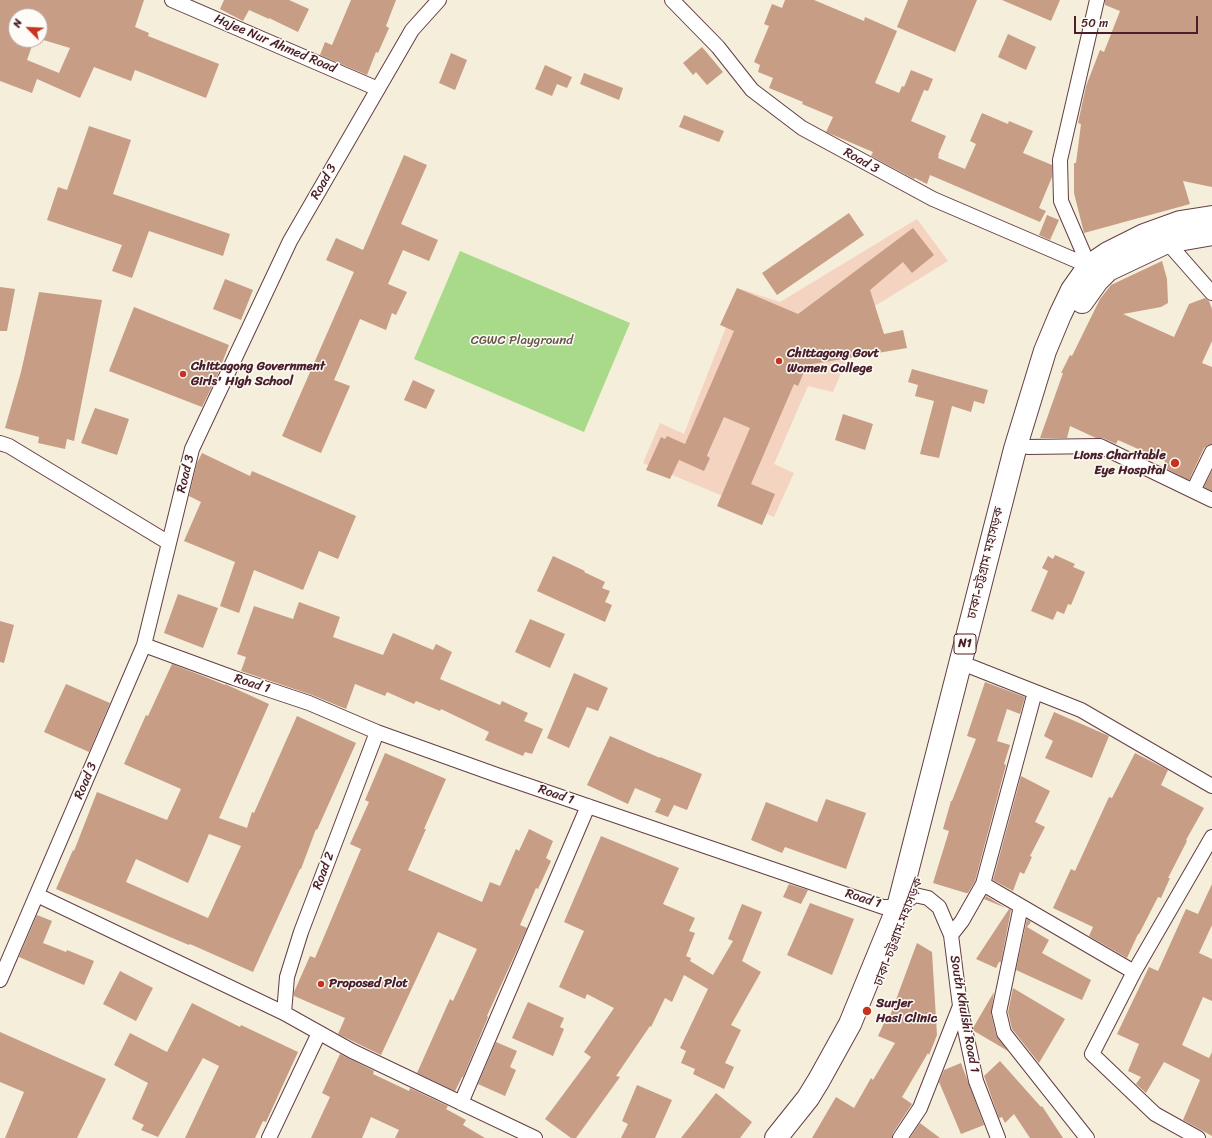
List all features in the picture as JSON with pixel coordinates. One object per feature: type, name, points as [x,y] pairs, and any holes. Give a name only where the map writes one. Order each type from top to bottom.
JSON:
[{"type":"highway","name":"ঢাকা-চট্টগ্রাম মহাসড়ক","points":[[776,1138],[808,1098],[850,1024],[907,901],[1015,448],[1045,350],[1072,290],[1089,266],[1108,253],[1144,235],[1180,222],[1212,217]]},
{"type":"highway","name":"ঢাকা-চট্টগ্রাম মহাসড়ক","points":[[791,1138],[829,1085],[853,1042],[882,979],[940,799],[1028,447],[1040,406],[1072,322],[1096,281],[1108,270],[1167,242],[1212,234]]},
{"type":"street","name":"Hajee Nur Ahmed Road","points":[[172,0],[378,89]]},
{"type":"street","name":"Road 3","points":[[0,980],[144,645],[192,449],[290,241],[412,30],[439,0]]},
{"type":"street","name":"Road 3","points":[[672,0],[718,47],[752,90],[802,128],[933,199],[1089,266]]},
{"type":"street","points":[[1089,266],[1061,201],[1060,160],[1097,0]]},
{"type":"street","points":[[1167,242],[1212,294]]},
{"type":"street","points":[[0,443],[9,446],[169,543]]},
{"type":"street","points":[[1028,447],[1100,446],[1212,500]]},
{"type":"street","points":[[1193,491],[1212,452]]},
{"type":"street","name":"Road 1","points":[[144,645],[234,678],[309,703],[377,732],[588,806],[883,906],[928,898],[939,908],[951,935]]},
{"type":"street","points":[[972,667],[1081,710],[1212,786]]},
{"type":"street","points":[[951,935],[962,921],[983,884],[1035,692]]},
{"type":"street","name":"Road 2","points":[[284,1013],[287,977],[301,932],[377,732]]},
{"type":"street","points":[[461,1103],[588,806]]},
{"type":"street","points":[[1198,1138],[1155,1114],[1092,1054],[1134,972],[1212,837]]},
{"type":"street","points":[[983,884],[1134,972]]},
{"type":"street","points":[[37,895],[284,1013],[352,1051],[535,1138]]},
{"type":"street","points":[[1021,906],[998,1012],[1004,1033],[1086,1138]]},
{"type":"street","name":"South Khulshi Road 1","points":[[951,935],[960,1006],[976,1082],[998,1138]]},
{"type":"street","points":[[900,1138],[920,1108],[960,1006]]},
{"type":"street","points":[[269,1138],[319,1033]]},
{"type":"shaded area","name":"Chittagong Govt Women College","points":[[917,219],[948,261],[839,328],[857,336],[833,392],[808,386],[774,464],[794,473],[774,517],[643,463],[660,423],[684,434],[741,289],[780,302]]},
{"type":"green space","name":"CGWC Playground","points":[[460,251],[630,323],[584,432],[414,359]]},
{"type":"building","points":[[0,0],[144,0],[135,27],[149,33],[148,36],[219,64],[206,98],[135,70],[131,81],[94,67],[80,98],[37,79],[32,93],[0,81]]},
{"type":"building","points":[[224,0],[289,0],[309,9],[298,32],[249,10],[243,21],[220,9]]},
{"type":"building","points":[[351,0],[396,0],[386,26],[389,28],[378,53],[376,52],[367,75],[320,55],[325,42],[332,45]]},
{"type":"building","points":[[785,0],[814,0],[864,21],[865,17],[897,31],[875,83],[899,93],[902,86],[904,87],[911,70],[933,79],[928,91],[924,90],[911,121],[946,136],[938,158],[965,169],[976,144],[970,141],[982,113],[1008,124],[1009,121],[1033,131],[1023,153],[1052,165],[1052,177],[1039,208],[1046,211],[1040,222],[930,175],[927,184],[915,178],[914,179],[871,156],[873,152],[826,132],[833,117],[802,104],[803,102],[769,88],[773,78],[758,72],[760,65],[754,62],[769,26],[764,24],[772,4],[782,8]]},
{"type":"building","points":[[908,0],[977,0],[955,52],[897,27]]},
{"type":"building","points":[[1002,0],[1060,0],[1051,21]]},
{"type":"building","points":[[1105,0],[1212,0],[1212,187],[1183,181],[1190,204],[1084,233],[1074,193],[1074,163],[1076,163],[1081,124],[1078,123],[1086,86],[1100,50],[1104,52],[1120,11],[1105,5]]},
{"type":"building","points":[[1008,34],[1036,47],[1026,70],[998,57]]},
{"type":"building","points":[[702,47],[723,72],[707,85],[696,72],[693,75],[683,63]]},
{"type":"building","points":[[451,53],[467,60],[455,90],[439,83]]},
{"type":"building","points":[[545,65],[572,77],[567,88],[557,84],[552,96],[535,89]]},
{"type":"building","points":[[584,73],[623,88],[619,100],[580,84]]},
{"type":"building","points":[[684,115],[724,131],[719,142],[679,127]]},
{"type":"building","points":[[89,126],[131,140],[113,194],[230,234],[223,256],[149,231],[132,278],[112,271],[122,245],[47,220],[58,187],[67,190]]},
{"type":"building","points":[[404,155],[427,165],[401,224],[438,240],[429,261],[403,250],[388,284],[407,292],[396,315],[392,313],[386,330],[360,319],[334,380],[350,386],[321,453],[282,436],[354,272],[326,260],[336,238],[363,250]]},
{"type":"building","points":[[849,213],[864,235],[777,295],[762,273]]},
{"type":"building","points":[[1047,215],[1059,220],[1050,240],[1039,235]]},
{"type":"building","name":"Chittagong Govt Women College","points":[[913,228],[934,255],[912,273],[903,262],[870,290],[884,334],[903,330],[907,348],[807,365],[798,386],[794,384],[751,484],[775,494],[762,525],[717,506],[750,428],[724,417],[708,453],[707,456],[710,458],[704,471],[679,460],[670,479],[646,470],[661,437],[665,439],[667,436],[685,444],[734,331],[720,325],[737,288],[798,314]]},
{"type":"building","points":[[1162,261],[1167,279],[1168,303],[1161,307],[1123,314],[1174,337],[1189,304],[1205,298],[1209,301],[1212,309],[1212,341],[1202,363],[1212,367],[1212,444],[1204,448],[1189,480],[1163,467],[1165,461],[1118,440],[1116,444],[1103,438],[1096,438],[1070,426],[1067,438],[1040,438],[1063,373],[1061,373],[1070,355],[1072,356],[1100,299],[1111,285]]},
{"type":"building","points":[[225,279],[253,290],[241,320],[213,309]]},
{"type":"building","points":[[0,287],[15,289],[7,331],[0,331]]},
{"type":"building","points":[[39,292],[102,300],[74,441],[67,439],[65,449],[38,443],[39,437],[5,428],[21,372]]},
{"type":"building","points":[[134,307],[229,345],[217,376],[202,407],[109,371]]},
{"type":"building","points":[[912,369],[988,390],[984,404],[974,401],[971,412],[952,406],[939,458],[920,454],[934,401],[915,396],[918,385],[908,382]]},
{"type":"building","points":[[413,380],[435,390],[426,409],[404,400]]},
{"type":"building","points":[[95,408],[129,419],[117,455],[81,443]]},
{"type":"building","points":[[843,414],[873,424],[865,450],[835,440]]},
{"type":"building","points":[[202,453],[250,476],[252,471],[356,516],[338,559],[319,551],[303,590],[254,570],[239,613],[220,606],[235,562],[184,541],[201,502],[189,496],[197,463]]},
{"type":"building","points":[[1212,471],[1212,491],[1204,487]]},
{"type":"building","points":[[1055,555],[1075,564],[1073,567],[1085,572],[1071,605],[1068,604],[1064,614],[1057,611],[1053,620],[1031,611],[1048,571],[1042,568],[1048,556],[1053,559]]},
{"type":"building","points":[[553,556],[605,582],[602,588],[610,591],[605,602],[612,605],[605,622],[537,591]]},
{"type":"building","points":[[178,594],[218,608],[203,648],[164,633]]},
{"type":"building","points":[[299,602],[340,617],[333,637],[383,655],[393,633],[433,650],[436,644],[452,652],[440,679],[500,705],[502,701],[528,713],[524,721],[543,729],[532,754],[525,752],[523,756],[485,740],[489,732],[441,709],[440,711],[416,701],[414,704],[387,692],[385,696],[355,684],[346,709],[312,695],[241,671],[246,657],[237,654],[254,606],[293,619]]},
{"type":"building","points":[[530,619],[565,634],[550,668],[515,652]]},
{"type":"building","points":[[0,621],[14,625],[4,663],[0,662]]},
{"type":"building","points":[[172,664],[225,684],[269,704],[219,818],[247,828],[252,812],[254,813],[297,716],[356,743],[317,830],[316,829],[301,869],[253,972],[190,944],[189,945],[56,889],[73,850],[74,851],[97,792],[167,820],[181,789],[124,764],[146,715],[148,716]],"holes":[[[209,834],[241,846],[208,918],[126,882],[136,859],[188,883]]]},
{"type":"building","points":[[574,673],[608,688],[598,711],[587,707],[569,748],[547,738]]},
{"type":"building","points":[[985,682],[1025,697],[1020,714],[1007,709],[997,741],[1010,745],[1004,764],[1006,765],[975,881],[968,893],[966,893],[933,883],[949,831],[943,829],[951,801],[976,739],[967,736]]},
{"type":"building","points":[[66,684],[110,703],[89,752],[44,732]]},
{"type":"building","points":[[1054,712],[1109,736],[1092,778],[1045,758],[1053,741],[1044,736]]},
{"type":"building","points":[[610,736],[660,758],[702,774],[687,810],[674,805],[668,817],[655,812],[661,799],[635,788],[628,804],[587,785]]},
{"type":"building","points":[[385,753],[446,779],[408,870],[482,902],[490,882],[500,886],[516,849],[519,851],[529,829],[553,841],[546,858],[551,861],[538,889],[536,888],[520,925],[527,928],[487,1016],[488,1017],[463,1077],[455,1091],[417,1073],[450,999],[453,1001],[477,949],[438,932],[381,1055],[338,1034],[345,1018],[294,996],[294,992],[310,956],[315,958],[361,849],[350,844],[369,802],[365,800]]},
{"type":"building","points":[[1135,753],[1168,770],[1161,785],[1204,808],[1186,840],[1187,841],[1168,878],[1170,878],[1161,898],[1158,897],[1127,958],[1089,936],[1093,927],[1053,908],[1071,869],[1075,871],[1109,797],[1112,798]]},
{"type":"building","points":[[1021,776],[1050,791],[1035,822],[1045,827],[1030,856],[1032,857],[1024,874],[1020,872],[1013,891],[993,880]]},
{"type":"building","points":[[826,799],[866,813],[846,869],[785,847],[782,853],[751,840],[766,802],[817,822]]},
{"type":"building","points":[[601,836],[679,868],[663,904],[695,918],[689,931],[695,933],[686,956],[691,958],[690,961],[713,975],[733,941],[728,939],[742,904],[762,912],[742,961],[761,972],[731,1025],[741,1030],[725,1063],[734,1067],[724,1089],[693,1074],[695,1069],[681,1063],[686,1051],[680,1048],[708,989],[684,975],[672,1002],[665,998],[651,1027],[650,1026],[616,1076],[620,1077],[576,1138],[571,1138],[545,1119],[591,1057],[584,1052],[614,1008],[587,994],[585,999],[559,987],[584,931],[564,922]]},
{"type":"building","points":[[789,884],[808,890],[801,904],[783,897]]},
{"type":"building","points":[[1212,884],[1212,925],[1199,953],[1212,959],[1212,1001],[1203,997],[1182,1045],[1209,1058],[1212,1052],[1212,1136],[1183,1120],[1200,1080],[1164,1062],[1146,1093],[1136,1084],[1141,1077],[1128,1071],[1139,1044],[1117,1034],[1149,967],[1158,971],[1186,909],[1198,914]]},
{"type":"building","points":[[986,896],[1006,908],[984,899]]},
{"type":"building","points":[[810,903],[854,919],[832,975],[787,955]]},
{"type":"building","points":[[1009,909],[1011,910],[1001,962],[999,962],[996,968],[976,959]]},
{"type":"building","points":[[37,915],[52,921],[43,943],[66,952],[67,950],[94,961],[84,985],[19,957]]},
{"type":"building","points":[[1027,919],[1031,922],[1027,927],[1049,940],[1042,953],[1091,980],[1082,1000],[1016,970]]},
{"type":"building","points":[[917,943],[932,952],[937,1035],[929,1055],[928,1053],[902,1097],[912,1104],[893,1133],[892,1138],[812,1138],[836,1097],[854,1108],[871,1078],[873,1080],[895,1043],[878,1036],[884,1023],[887,1024]]},
{"type":"building","points":[[120,971],[153,988],[136,1021],[103,1004]]},
{"type":"building","points":[[1013,988],[1065,1019],[1039,1063],[1012,1029],[1008,1012]]},
{"type":"building","points":[[994,992],[991,1014],[996,1035],[1008,1051],[974,1031],[973,1028]]},
{"type":"building","points":[[528,1002],[564,1018],[560,1027],[564,1029],[553,1056],[512,1038]]},
{"type":"building","points":[[192,1003],[240,1027],[241,1025],[298,1052],[266,1122],[263,1121],[255,1138],[185,1138],[219,1066],[203,1058],[158,1137],[141,1130],[144,1125],[132,1119],[148,1083],[114,1065],[130,1033],[167,1052]]},
{"type":"building","points":[[0,1032],[106,1079],[77,1138],[5,1138],[24,1092],[0,1082]]},
{"type":"building","points":[[496,1042],[517,1051],[510,1067],[516,1070],[505,1096],[478,1084]]},
{"type":"building","points":[[340,1054],[374,1071],[373,1074],[409,1091],[410,1088],[448,1106],[446,1109],[466,1120],[463,1125],[485,1138],[395,1138],[399,1130],[371,1117],[362,1138],[311,1138],[330,1097],[322,1093]]},
{"type":"building","points":[[1000,1061],[1041,1107],[1042,1106],[1063,1138],[1030,1138],[1014,1114],[1005,1123],[1002,1117],[999,1118],[984,1076]]},
{"type":"building","points":[[961,1063],[984,1125],[961,1134],[939,1082],[944,1070]]},
{"type":"building","points":[[637,1085],[672,1100],[655,1138],[621,1138],[628,1124],[622,1121]]},
{"type":"building","points":[[716,1093],[752,1122],[740,1138],[681,1138]]},
{"type":"building","points":[[920,1123],[940,1138],[910,1138]]},
{"type":"place","name":"Chittagong Govt Women College","points":[[779,361]]},
{"type":"place","name":"Chittagong Government Girls' High School","points":[[183,374]]},
{"type":"place","name":"Lions Charitable Eye Hospital","points":[[1175,463]]},
{"type":"place","name":"Proposed Plot","points":[[321,984]]},
{"type":"place","name":"Surjer Hasi Clinic","points":[[867,1011]]}]
